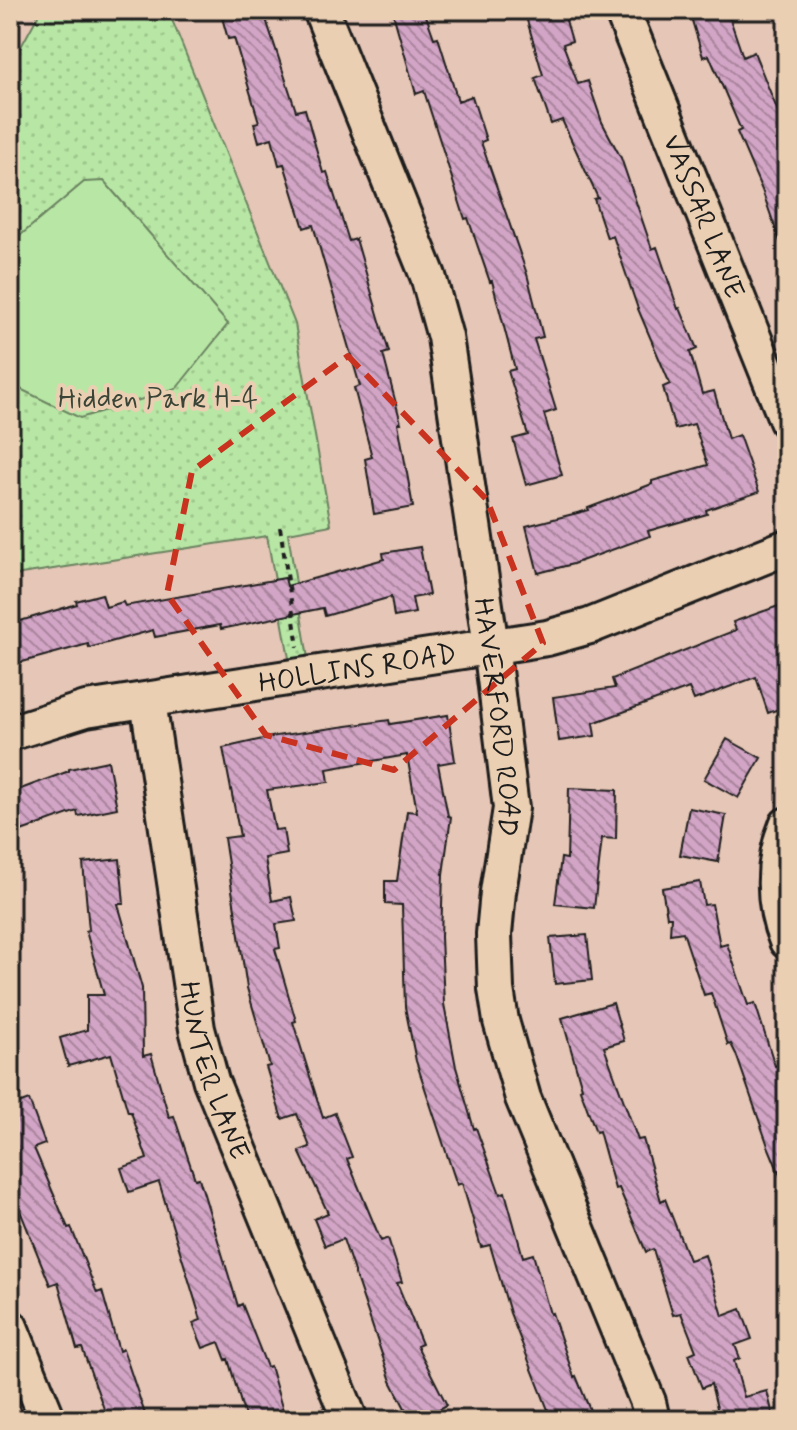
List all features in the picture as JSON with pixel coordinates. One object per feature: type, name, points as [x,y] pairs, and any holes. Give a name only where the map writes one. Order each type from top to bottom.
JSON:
[{"type":"street","name":"HAVERFORD ROAD","points":[[321,10],[428,276],[445,337],[491,646],[511,808],[494,934],[496,989],[501,1021],[523,1098],[648,1402],[652,1420]]},
{"type":"street","name":"VASSAR LANE","points":[[622,10],[787,421]]},
{"type":"street","name":"HOLLINS ROAD","points":[[10,733],[86,709],[547,638],[590,626],[787,547]]},
{"type":"street","name":"HUNTER LANE","points":[[148,701],[197,1029],[211,1081],[350,1420]]},
{"type":"street","points":[[787,825],[781,839],[775,882],[787,941]]},
{"type":"street","points":[[10,1327],[48,1420]]},
{"type":"path","points":[[280,527],[303,677]]},
{"type":"highlighted area","points":[[348,356],[487,500],[543,643],[394,770],[266,735],[167,594],[192,471]]},
{"type":"green space","name":"Hidden Park H-4","points":[[41,10],[168,10],[295,324],[331,525],[288,533],[310,671],[292,675],[267,536],[21,574],[10,579],[10,67]]},
{"type":"green space","points":[[104,181],[228,324],[176,389],[80,418],[10,384],[10,244],[84,182]]},
{"type":"building","points":[[220,10],[263,10],[296,111],[305,109],[323,173],[327,172],[349,241],[356,239],[389,352],[383,354],[401,423],[398,423],[413,507],[374,514],[365,459],[372,457],[354,388],[360,386],[313,225],[304,228],[284,164],[279,165],[272,138],[259,142],[254,123],[259,122],[234,38],[228,39]]},
{"type":"building","points":[[392,10],[424,10],[434,38],[438,37],[458,101],[472,96],[486,140],[481,142],[527,274],[543,337],[534,339],[556,410],[544,414],[562,475],[526,485],[513,439],[528,435],[508,371],[515,369],[492,281],[468,218],[465,219],[424,91],[416,94]]},
{"type":"building","points":[[524,10],[563,10],[572,41],[563,44],[578,84],[588,81],[602,122],[621,158],[652,249],[657,247],[678,309],[697,349],[690,352],[702,394],[714,391],[728,439],[739,435],[759,492],[706,510],[707,514],[648,531],[650,536],[573,564],[538,573],[526,526],[589,510],[652,484],[652,481],[708,465],[694,424],[675,429],[663,387],[670,384],[638,309],[613,236],[607,238],[594,199],[598,198],[562,120],[551,124],[535,78],[543,75]]},
{"type":"building","points":[[703,10],[727,10],[743,57],[754,52],[787,134],[787,253],[784,253],[737,132],[741,130],[709,55],[703,57],[690,14]]},
{"type":"building","points":[[420,547],[429,595],[412,598],[415,613],[394,617],[391,597],[325,616],[323,608],[221,629],[220,625],[155,637],[153,630],[15,664],[10,645],[10,624],[77,604],[76,601],[102,594],[106,607],[123,602],[125,606],[285,578],[287,586],[384,559],[383,553]]},
{"type":"building","points":[[787,603],[787,706],[768,713],[756,677],[694,700],[689,688],[593,723],[595,736],[559,741],[553,697],[615,688],[612,679],[736,630],[733,622]]},
{"type":"building","points":[[448,715],[455,761],[438,764],[448,816],[451,817],[443,874],[441,937],[444,1004],[456,1067],[474,1129],[500,1194],[505,1192],[523,1257],[533,1254],[550,1314],[594,1420],[552,1420],[510,1313],[490,1245],[481,1247],[462,1183],[457,1185],[416,1061],[405,1007],[402,905],[385,904],[385,881],[397,881],[407,811],[417,812],[407,755],[327,769],[329,782],[267,790],[275,830],[283,829],[287,854],[265,858],[272,901],[291,897],[296,921],[276,924],[280,948],[275,949],[296,1021],[293,1022],[323,1118],[335,1113],[352,1157],[347,1159],[381,1241],[388,1238],[402,1282],[397,1283],[422,1344],[417,1346],[447,1405],[418,1420],[411,1420],[391,1381],[343,1239],[325,1246],[314,1219],[328,1213],[299,1151],[310,1147],[297,1114],[282,1119],[247,988],[224,838],[240,836],[223,748],[276,736]]},
{"type":"building","points":[[727,739],[761,758],[738,798],[704,779]]},
{"type":"building","points":[[108,761],[117,808],[78,816],[77,811],[10,835],[10,793],[69,769]]},
{"type":"building","points":[[569,788],[617,790],[616,839],[602,838],[594,908],[555,904],[561,858],[567,859]]},
{"type":"building","points":[[689,808],[726,815],[718,862],[680,855]]},
{"type":"building","points":[[120,859],[124,904],[118,904],[142,988],[143,1056],[151,1054],[169,1117],[174,1116],[195,1179],[199,1178],[238,1306],[242,1304],[267,1367],[270,1366],[283,1411],[251,1420],[246,1420],[228,1359],[219,1342],[203,1348],[193,1323],[201,1320],[159,1182],[129,1192],[121,1168],[147,1159],[131,1112],[128,1112],[111,1054],[68,1066],[60,1038],[87,1030],[87,995],[104,995],[86,931],[89,930],[83,863]]},
{"type":"building","points":[[700,882],[704,905],[712,904],[720,946],[727,944],[748,1005],[755,1003],[775,1066],[778,1065],[787,1091],[787,1192],[736,1054],[731,1044],[728,1045],[711,993],[704,995],[683,932],[670,934],[671,917],[667,917],[662,888]]},
{"type":"building","points":[[587,935],[592,980],[555,984],[550,938]]},
{"type":"building","points":[[613,1003],[624,1041],[604,1047],[638,1140],[643,1139],[661,1201],[665,1199],[689,1260],[705,1255],[723,1316],[741,1309],[752,1339],[735,1345],[740,1358],[734,1361],[744,1397],[767,1391],[773,1415],[755,1420],[720,1420],[711,1384],[702,1388],[689,1354],[696,1351],[681,1313],[673,1315],[653,1249],[646,1252],[619,1188],[615,1189],[599,1131],[596,1132],[580,1089],[562,1018]]},
{"type":"building","points":[[29,1100],[45,1144],[34,1148],[68,1228],[71,1227],[97,1293],[102,1291],[119,1351],[123,1349],[147,1420],[108,1420],[82,1348],[77,1349],[58,1282],[50,1285],[10,1186],[10,1107]]}]
